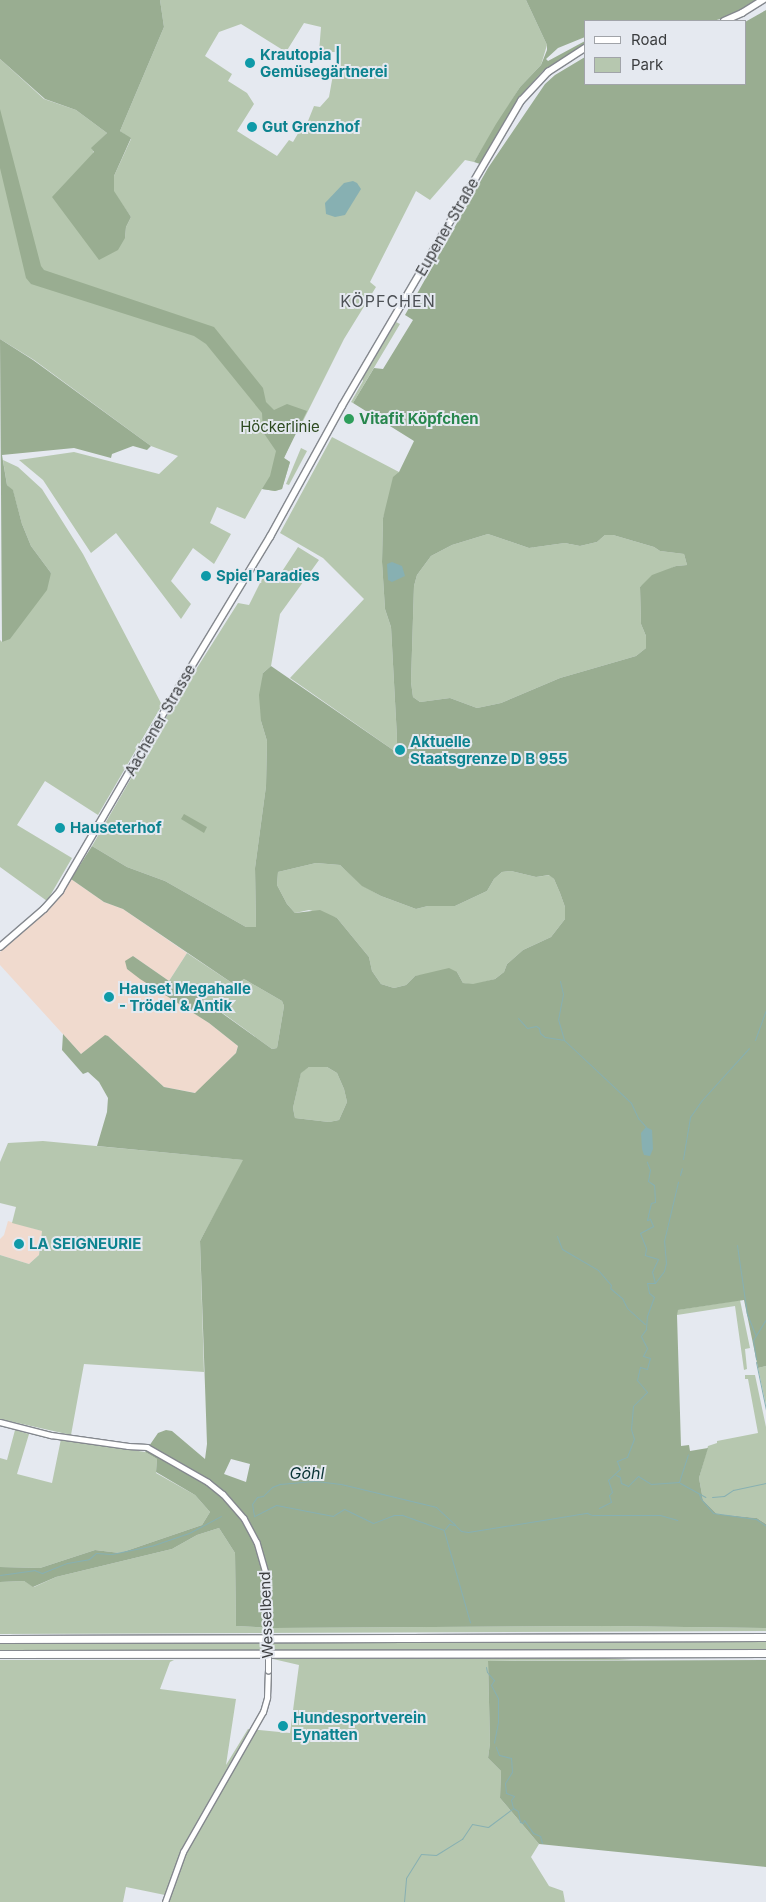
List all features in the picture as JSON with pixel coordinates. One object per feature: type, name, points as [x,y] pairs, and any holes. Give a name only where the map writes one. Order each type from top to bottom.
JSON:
[{"type":"highway","points":[[0,1639],[766,1637]]},
{"type":"highway","points":[[0,1654],[766,1653]]},
{"type":"main road","points":[[726,20],[763,0]]},
{"type":"main road","name":"Eupener Straße","points":[[301,479],[521,101],[548,72],[584,49]]},
{"type":"main road","name":"Aachener Strasse","points":[[0,947],[44,909],[60,890],[167,707],[245,579],[301,479]]},
{"type":"street","name":"Wesselbend","points":[[0,1422],[51,1435],[147,1447],[208,1482],[222,1494],[244,1518],[257,1542],[266,1573],[268,1698],[263,1712],[183,1852],[165,1902]]},
{"type":"shaded area","points":[[71,879],[104,902],[123,909],[187,953],[169,981],[133,956],[127,969],[209,1023],[238,1046],[236,1053],[196,1093],[164,1087],[108,1036],[105,1036],[81,1054],[0,965],[0,952],[49,908]]},
{"type":"shaded area","points":[[8,1221],[42,1231],[39,1255],[29,1264],[0,1255],[0,1239],[4,1235]]},
{"type":"green space","points":[[0,0],[160,0],[164,27],[120,131],[131,138],[114,176],[114,191],[131,217],[126,227],[125,238],[118,250],[99,260],[52,197],[94,152],[91,148],[107,133],[76,110],[45,99],[0,59]]},
{"type":"green space","points":[[160,0],[526,0],[547,45],[541,65],[520,87],[474,162],[465,160],[430,200],[416,191],[370,282],[376,287],[344,339],[299,429],[295,433],[284,458],[290,462],[282,489],[275,491],[262,489],[245,519],[217,507],[210,523],[231,534],[214,564],[193,548],[171,581],[191,604],[181,619],[116,533],[91,553],[43,480],[19,460],[74,452],[159,474],[178,456],[151,446],[34,360],[0,339],[0,59],[44,99],[76,110],[107,133],[92,148],[125,238],[126,227],[131,217],[113,191],[114,176],[131,139],[120,131],[164,27]],"holes":[[[304,23],[321,27],[319,52],[337,52],[329,97],[320,107],[314,106],[306,126],[300,130],[293,142],[289,140],[277,156],[237,131],[254,104],[247,93],[228,81],[232,74],[205,56],[219,32],[241,24],[286,52]]]},
{"type":"green space","points":[[526,0],[759,0],[731,16],[717,20],[584,20],[584,37],[558,48],[546,59],[548,61],[584,42],[584,46],[543,71],[518,99],[480,164],[474,162],[520,87],[541,65],[547,45]]},
{"type":"green space","points":[[766,10],[766,1366],[758,1368],[744,1300],[678,1310],[677,1315],[681,1446],[689,1445],[690,1451],[708,1448],[699,1478],[703,1500],[717,1514],[757,1518],[766,1524],[766,1628],[608,1626],[274,1628],[236,1626],[235,1553],[219,1528],[197,1535],[172,1549],[56,1577],[33,1587],[24,1581],[0,1582],[0,1567],[40,1568],[95,1550],[120,1553],[202,1525],[210,1512],[195,1495],[156,1472],[157,1459],[145,1452],[158,1433],[166,1430],[172,1431],[205,1459],[207,1444],[200,1241],[243,1160],[97,1146],[107,1112],[108,1098],[99,1082],[88,1072],[83,1074],[62,1050],[63,1034],[81,1054],[105,1035],[108,1036],[164,1087],[195,1093],[236,1053],[238,1046],[209,1023],[140,979],[127,969],[125,961],[133,956],[169,981],[198,996],[272,1049],[277,1048],[284,1006],[282,1001],[244,979],[235,985],[123,909],[104,902],[71,879],[92,846],[127,867],[165,881],[246,927],[256,927],[255,868],[266,786],[267,741],[261,721],[259,695],[263,673],[271,666],[396,752],[397,738],[391,627],[385,609],[382,562],[383,518],[393,477],[399,472],[414,441],[353,403],[374,368],[383,369],[413,320],[405,315],[488,168],[545,84],[555,75],[584,58],[584,85],[746,85],[746,21]],"holes":[[[488,534],[529,548],[565,543],[580,546],[597,542],[605,535],[613,535],[654,547],[660,551],[684,554],[687,565],[676,566],[652,575],[640,587],[641,624],[646,636],[646,648],[636,656],[560,678],[501,703],[477,708],[450,698],[420,702],[413,697],[411,682],[414,586],[417,575],[431,556],[452,545]],[[316,863],[340,865],[362,886],[381,896],[416,909],[428,906],[455,906],[487,891],[494,879],[502,872],[511,871],[536,877],[549,875],[554,879],[560,893],[565,907],[565,919],[551,937],[523,950],[507,964],[504,972],[495,979],[473,984],[463,983],[457,972],[449,968],[415,976],[406,985],[394,988],[381,984],[372,971],[369,957],[337,918],[320,910],[295,913],[287,904],[277,885],[278,872]],[[309,1067],[327,1067],[337,1073],[347,1102],[339,1120],[329,1122],[295,1118],[293,1108],[301,1073]],[[231,1459],[250,1464],[246,1482],[224,1474]]]},
{"type":"green space","name":"Höckerlinie","points":[[0,109],[41,266],[44,270],[214,327],[263,388],[266,402],[274,410],[287,404],[307,411],[284,458],[290,462],[282,489],[275,491],[262,489],[270,476],[276,451],[263,432],[262,413],[206,344],[194,336],[31,284],[26,278],[0,168]]},
{"type":"green space","points":[[396,322],[400,324],[353,403],[351,402],[363,381],[362,378]]},
{"type":"green space","points":[[0,339],[33,360],[151,446],[147,450],[133,446],[112,454],[111,458],[74,448],[2,455],[7,485],[13,490],[22,524],[31,546],[51,573],[47,590],[10,639],[2,642]]},
{"type":"green space","points":[[332,437],[399,472],[383,518],[382,562],[385,609],[391,627],[397,738],[396,752],[290,678],[364,599],[323,558],[280,533]]},
{"type":"green space","points":[[301,448],[307,451],[289,485],[286,484]]},
{"type":"green space","points":[[3,460],[18,467],[42,489],[83,554],[162,705],[98,815],[45,781],[17,825],[72,858],[47,901],[0,867],[0,640],[2,642],[51,573],[31,546],[22,524],[13,491],[7,485]]},
{"type":"green space","points":[[488,534],[529,548],[565,543],[580,546],[597,542],[605,535],[613,535],[654,547],[660,551],[684,554],[687,565],[676,566],[661,573],[640,587],[641,624],[646,636],[646,648],[636,656],[560,678],[501,703],[477,708],[450,698],[420,702],[413,697],[411,682],[414,586],[417,575],[431,556],[452,545]]},
{"type":"green space","points":[[298,547],[319,560],[280,614],[271,666],[263,673],[261,721],[267,741],[266,786],[255,868],[256,927],[246,927],[165,881],[127,867],[92,846],[171,709],[238,603],[249,605],[263,577],[279,576]]},
{"type":"green space","points":[[184,814],[207,827],[204,833],[181,819]]},
{"type":"green space","points":[[316,863],[340,865],[363,886],[381,896],[416,909],[428,906],[455,906],[487,891],[494,879],[502,872],[511,871],[536,877],[550,875],[554,879],[565,907],[565,919],[551,937],[523,950],[507,964],[504,972],[495,979],[473,985],[463,983],[457,972],[415,976],[406,985],[394,988],[381,984],[372,971],[369,957],[337,918],[309,910],[295,913],[287,904],[277,885],[278,872]]},
{"type":"green space","points":[[187,953],[235,985],[244,979],[282,1001],[284,1006],[277,1048],[272,1049],[224,1014],[169,981]]},
{"type":"green space","points":[[309,1067],[327,1067],[337,1073],[347,1102],[339,1120],[329,1122],[295,1118],[293,1108],[301,1072]]},
{"type":"green space","points":[[43,1141],[244,1160],[200,1241],[204,1372],[84,1364],[71,1435],[0,1419],[0,1255],[29,1264],[39,1255],[42,1231],[12,1223],[16,1207],[0,1203],[0,1162],[8,1143]]},
{"type":"green space","points":[[740,1300],[750,1348],[745,1349],[747,1369],[744,1370],[735,1306],[677,1315],[677,1310]]},
{"type":"green space","points":[[766,1366],[766,1405],[758,1368]]},
{"type":"green space","points":[[745,1375],[755,1375],[766,1427],[766,1524],[757,1518],[717,1514],[703,1500],[699,1478],[708,1446],[717,1443],[717,1441],[758,1433],[748,1379],[745,1379]]},
{"type":"green space","points":[[15,1430],[29,1434],[17,1474],[52,1483],[61,1439],[145,1452],[157,1459],[156,1473],[195,1495],[210,1512],[202,1525],[120,1553],[95,1550],[40,1568],[0,1567],[0,1458],[7,1460]]},
{"type":"green space","points":[[219,1528],[235,1553],[236,1626],[274,1628],[608,1626],[766,1628],[766,1631],[0,1634],[0,1582],[24,1581],[34,1587],[56,1577],[172,1549],[197,1535]]},
{"type":"green space","points":[[0,1640],[766,1640],[766,1650],[0,1650]]},
{"type":"green space","points":[[604,1658],[633,1660],[488,1661],[490,1743],[488,1758],[501,1771],[500,1798],[539,1844],[531,1857],[549,1886],[563,1891],[565,1902],[163,1902],[165,1895],[126,1887],[123,1902],[0,1902],[0,1660],[174,1660],[170,1662],[160,1689],[236,1699],[226,1765],[248,1729],[290,1733],[299,1665],[273,1659]]},
{"type":"green space","points":[[766,1660],[766,1867],[539,1844],[500,1798],[501,1771],[488,1758],[490,1743],[488,1661]]},
{"type":"water","points":[[353,181],[361,189],[345,215],[335,217],[326,214],[325,203],[344,183]]},
{"type":"water","points":[[392,562],[402,566],[405,576],[392,582],[388,580],[387,564]]},
{"type":"water","points":[[646,1127],[652,1130],[653,1149],[650,1156],[644,1155],[642,1149],[641,1133]]},
{"type":"waterway","points":[[560,981],[563,994],[558,1019],[564,1040],[631,1103],[638,1118],[646,1127]]},
{"type":"waterway","points":[[755,1040],[766,1009]]},
{"type":"waterway","points":[[518,1018],[527,1028],[536,1026],[539,1028],[540,1033],[545,1037],[563,1040]]},
{"type":"waterway","points":[[683,1159],[690,1117],[702,1100],[749,1048]]},
{"type":"waterway","name":"Göhl","points":[[599,1508],[611,1502],[609,1495],[612,1492],[608,1480],[620,1469],[617,1461],[627,1457],[634,1439],[631,1429],[633,1406],[647,1392],[637,1380],[640,1367],[647,1369],[650,1358],[643,1356],[647,1348],[641,1336],[646,1329],[647,1316],[654,1297],[649,1293],[647,1283],[655,1283],[652,1272],[658,1259],[645,1255],[646,1248],[640,1233],[653,1226],[650,1219],[647,1220],[651,1203],[655,1202],[654,1185],[648,1181],[650,1170],[647,1162]]},
{"type":"waterway","points":[[680,1175],[682,1168]]},
{"type":"waterway","points":[[655,1283],[664,1271],[666,1263],[664,1241],[678,1182]]},
{"type":"waterway","name":"Göhl","points":[[557,1236],[562,1249],[598,1270],[611,1285],[610,1288],[622,1298],[627,1308],[645,1324]]},
{"type":"waterway","name":"Göhl","points":[[737,1245],[747,1314],[755,1334]]},
{"type":"waterway","name":"Göhl","points":[[756,1359],[753,1340],[766,1319]]},
{"type":"waterway","points":[[756,1362],[766,1410]]},
{"type":"waterway","name":"Göhl","points":[[616,1475],[620,1477],[621,1483],[628,1486],[638,1476],[651,1484],[679,1482],[688,1454]]},
{"type":"waterway","name":"Göhl","points":[[444,1530],[402,1515],[394,1515],[373,1523],[344,1509],[333,1516],[276,1505],[254,1516],[252,1504],[257,1497],[263,1496],[272,1487],[280,1484],[316,1481],[341,1484],[436,1507],[455,1525]]},
{"type":"waterway","points":[[680,1483],[705,1497]]},
{"type":"waterway","points":[[712,1497],[724,1496],[733,1490],[766,1483]]},
{"type":"waterway","name":"Göhl","points":[[699,1494],[713,1513],[756,1519],[766,1526]]},
{"type":"waterway","name":"Göhl","points":[[445,1529],[449,1524],[455,1525],[461,1531],[468,1532],[587,1513],[592,1515],[660,1515],[677,1520]]},
{"type":"waterway","name":"Göhl","points":[[0,1575],[34,1570],[42,1573],[67,1563],[89,1559],[96,1553],[112,1554],[151,1546],[189,1533],[221,1516]]},
{"type":"waterway","name":"Göhl","points":[[444,1531],[470,1622]]},
{"type":"waterway","name":"Göhl","points":[[486,1667],[487,1672],[494,1680],[491,1685],[498,1698],[498,1722],[494,1743]]},
{"type":"waterway","name":"Göhl","points":[[404,1902],[406,1878],[421,1854],[436,1855],[462,1839],[472,1824],[488,1827],[513,1808],[511,1800],[514,1796],[506,1793],[505,1783],[512,1772],[511,1758],[499,1755],[496,1747]]},
{"type":"waterway","points":[[513,1808],[518,1811],[520,1822],[523,1823],[524,1820],[533,1833],[540,1836],[542,1843]]},
{"type":"place","name":"Krautopia | Gemüsegärtnerei","points":[[250,63]]},
{"type":"place","name":"Gut Grenzhof","points":[[252,127]]},
{"type":"place","name":"Vitafit Köpfchen","points":[[349,419]]},
{"type":"place","name":"Spiel Paradies","points":[[206,576]]},
{"type":"place","name":"Aktuelle Staatsgrenze D B 955","points":[[400,750]]},
{"type":"place","name":"Hauseterhof","points":[[60,828]]},
{"type":"place","name":"Hauset Megahalle - Trödel & Antik","points":[[109,997]]},
{"type":"place","name":"LA SEIGNEURIE","points":[[19,1244]]},
{"type":"place","name":"Hundesportverein Eynatten","points":[[283,1726]]},
{"type":"district","name":"KÖPFCHEN","points":[[388,301]]}]
